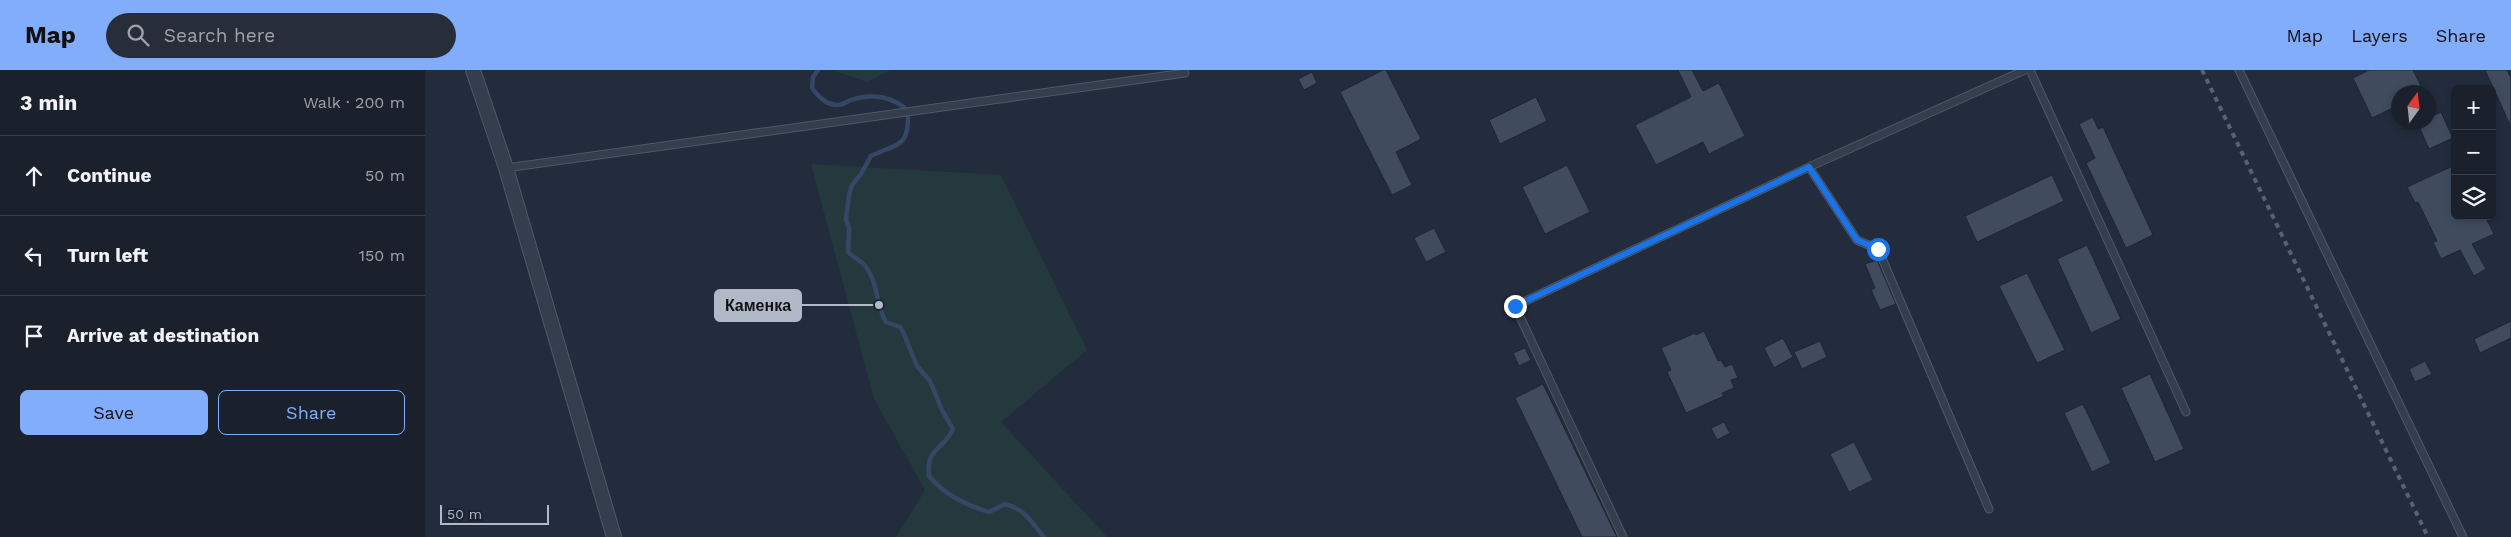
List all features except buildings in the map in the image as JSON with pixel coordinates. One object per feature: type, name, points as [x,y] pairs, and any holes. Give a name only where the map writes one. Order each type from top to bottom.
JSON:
[{"type":"street","points":[[473,70],[506,168],[614,537]]},
{"type":"lane","points":[[1623,537],[1515,306],[1809,167],[2025,70]]},
{"type":"lane","points":[[2030,70],[2186,412]]},
{"type":"lane","points":[[2239,70],[2463,537]]},
{"type":"lane","points":[[506,168],[1185,73]]},
{"type":"lane","points":[[1809,167],[1857,240],[1878,249],[1989,509]]},
{"type":"green space","points":[[832,70],[891,70],[867,82]]},
{"type":"green space","points":[[811,164],[1001,175],[1087,350],[1001,422],[1107,537],[896,537],[925,490],[874,399]]},
{"type":"waterway","points":[[818,70],[813,77],[812,88],[819,97],[828,103],[840,105],[851,100],[874,96],[896,102],[908,111],[907,132],[904,138],[895,146],[871,156],[852,185],[846,219],[849,228],[848,252],[864,265],[870,273],[886,322],[900,327],[917,366],[930,381],[942,410],[953,429],[950,436],[933,454],[930,460],[929,476],[941,488],[964,503],[989,512],[1005,504],[1018,509],[1044,537]]},
{"type":"railway","points":[[2202,70],[2428,537]]},
{"type":"place","name":"Каменка","points":[[879,305]]},
{"type":"route","points":[[1515,306],[1809,167],[1857,240],[1878,249]]}]
